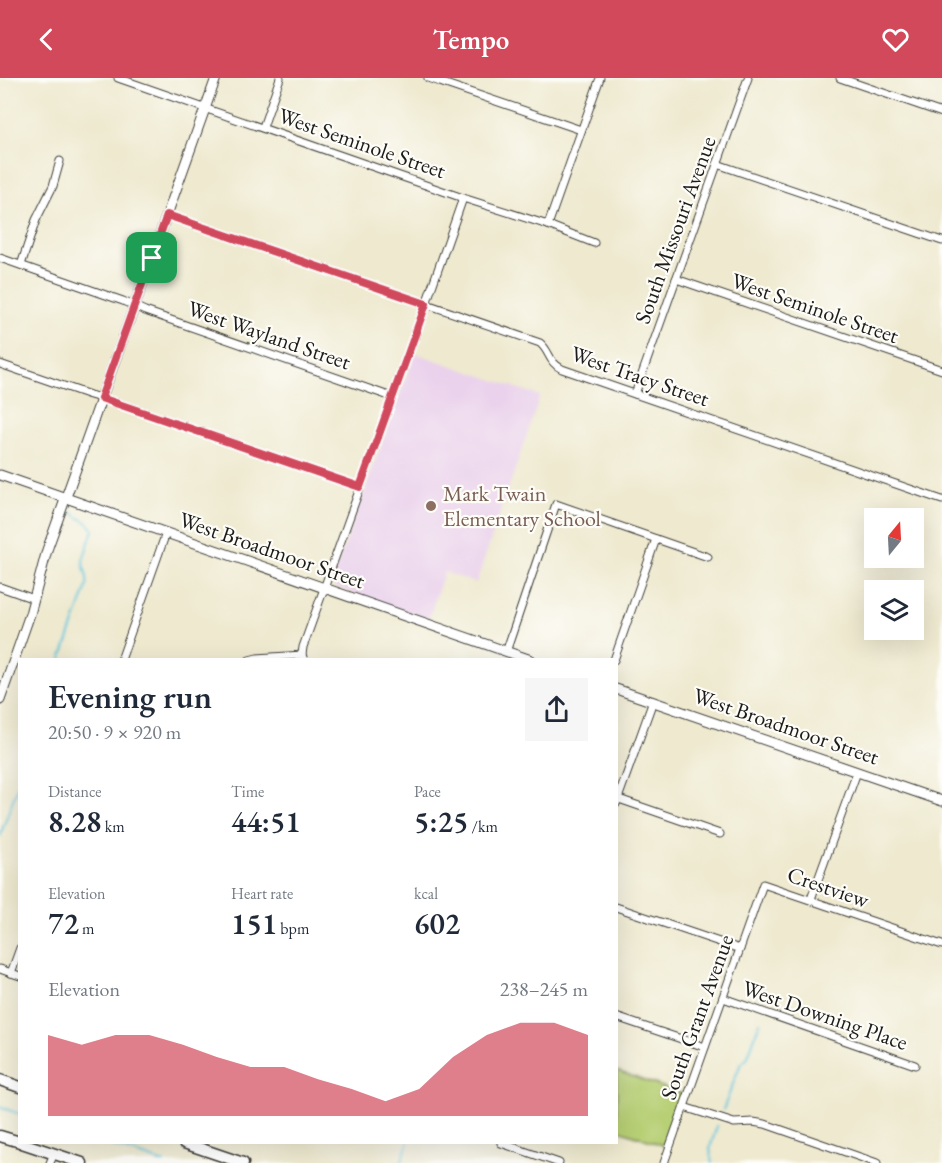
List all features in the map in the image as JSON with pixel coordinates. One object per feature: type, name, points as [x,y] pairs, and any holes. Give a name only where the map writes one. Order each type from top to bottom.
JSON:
[{"type":"main road","points":[[0,1080],[18,1086]]},
{"type":"main road","points":[[0,1136],[18,1142]]},
{"type":"main road","points":[[23,1144],[52,1158],[82,1163]]},
{"type":"main road","points":[[187,1144],[243,1163]]},
{"type":"street","name":"West Seminole Street","points":[[118,78],[463,198],[548,225],[594,243]]},
{"type":"street","points":[[0,700],[3,683],[34,599],[46,550],[216,78]]},
{"type":"street","points":[[263,127],[280,78]]},
{"type":"street","points":[[428,78],[581,130]]},
{"type":"street","points":[[548,225],[600,78]]},
{"type":"street","name":"South Missouri Avenue","points":[[635,394],[748,78]]},
{"type":"street","points":[[840,78],[942,113]]},
{"type":"street","points":[[21,265],[36,219],[53,186],[60,161]]},
{"type":"street","points":[[717,164],[942,241]]},
{"type":"street","points":[[257,658],[303,657],[303,647],[323,589],[463,198]]},
{"type":"street","name":"West Tracy Street","points":[[167,215],[540,343],[558,367],[942,500]]},
{"type":"street","name":"West Wayland Street","points":[[0,258],[392,397]]},
{"type":"street","name":"West Seminole Street","points":[[676,279],[942,370]]},
{"type":"street","points":[[0,364],[360,487]]},
{"type":"street","name":"West Broadmoor Street","points":[[0,475],[525,658]]},
{"type":"street","points":[[506,652],[556,504],[708,557]]},
{"type":"street","points":[[122,658],[166,533]]},
{"type":"street","points":[[615,658],[656,539]]},
{"type":"street","points":[[0,587],[34,599]]},
{"type":"street","name":"West Broadmoor Street","points":[[618,689],[942,801]]},
{"type":"street","points":[[618,797],[653,701]]},
{"type":"street","points":[[811,899],[857,772]]},
{"type":"street","points":[[618,800],[720,834]]},
{"type":"street","name":"Crestview","points":[[763,884],[942,945]]},
{"type":"street","name":"South Grant Avenue","points":[[664,1163],[763,884]]},
{"type":"street","points":[[618,908],[740,949]]},
{"type":"street","points":[[11,973],[18,954]]},
{"type":"street","points":[[0,969],[18,975]]},
{"type":"street","name":"West Downing Place","points":[[723,999],[915,1065]]},
{"type":"street","points":[[618,1018],[705,1047]]},
{"type":"street","points":[[684,1107],[734,1123],[765,1124],[877,1163]]},
{"type":"street","points":[[504,1144],[559,1163]]},
{"type":"shaded area","name":"Mark Twain Elementary School","points":[[415,353],[540,396],[476,583],[444,572],[428,620],[335,587],[332,580]]},
{"type":"green space","points":[[618,1071],[683,1094],[665,1146],[618,1129]]},
{"type":"waterway","points":[[62,658],[87,586],[83,560],[93,530],[89,524],[72,512]]},
{"type":"waterway","points":[[0,836],[18,786]]},
{"type":"waterway","points":[[723,1110],[741,1063],[747,1059],[760,1022]]},
{"type":"waterway","points":[[0,1107],[18,1113]]},
{"type":"waterway","points":[[712,1163],[710,1148],[717,1126]]},
{"type":"waterway","points":[[109,1144],[164,1163]]},
{"type":"waterway","points":[[401,1163],[408,1144]]},
{"type":"place","name":"Mark Twain Elementary School","points":[[431,506]]},
{"type":"route","points":[[167,215],[426,304],[360,487],[101,398],[152,258],[167,215]]}]
